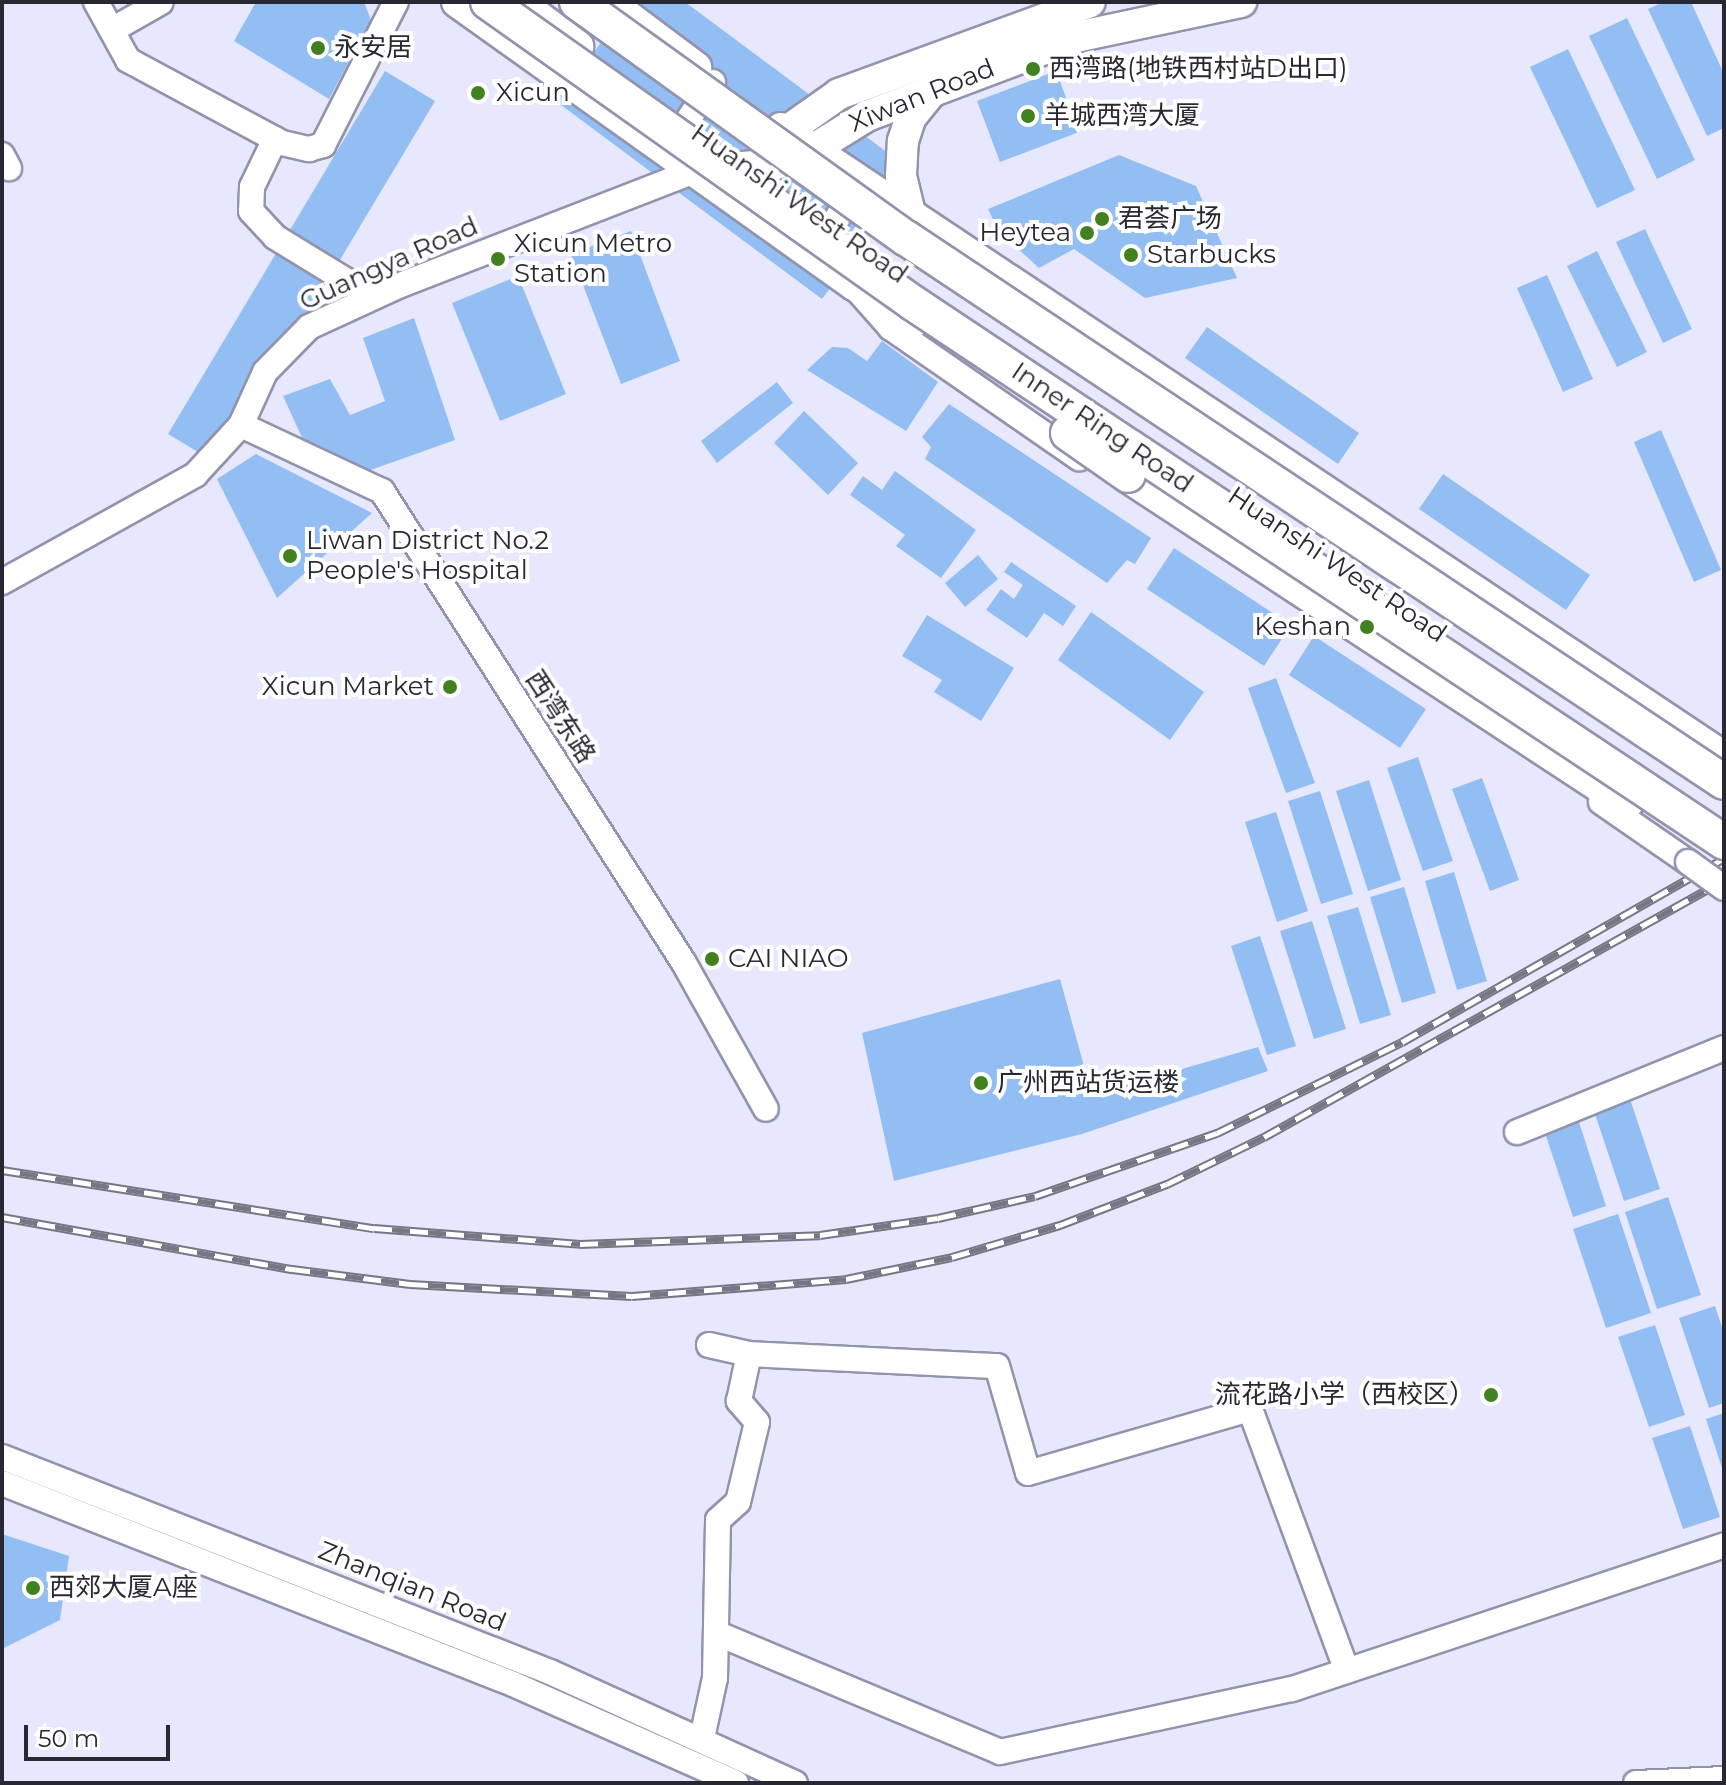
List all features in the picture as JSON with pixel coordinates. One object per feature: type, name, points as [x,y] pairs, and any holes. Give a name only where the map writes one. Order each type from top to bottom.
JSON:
[{"type":"highway","name":"Inner Ring Road","points":[[488,2],[758,207],[1715,847]]},
{"type":"highway","name":"Inner Ring Road","points":[[577,2],[795,176],[906,238],[1722,786]]},
{"type":"highway","points":[[596,2],[795,176]]},
{"type":"highway","points":[[758,207],[1097,453],[1626,802]]},
{"type":"main road","points":[[457,2],[694,171],[758,207],[854,285],[1123,426],[1689,832]]},
{"type":"main road","name":"Huanshi West Road","points":[[519,2],[691,116],[795,176],[1123,426],[1715,847]]},
{"type":"main road","name":"Huanshi West Road","points":[[551,2],[691,116]]},
{"type":"main road","points":[[609,2],[714,81],[795,176],[854,285]]},
{"type":"main road","name":"Xiwan Road","points":[[795,176],[852,89],[1090,2]]},
{"type":"main road","name":"Xiwan Road","points":[[795,176],[856,121],[1105,29],[1241,2]]},
{"type":"main road","points":[[911,217],[901,176],[903,141],[911,117],[931,92]]},
{"type":"main road","points":[[694,171],[795,176],[911,217],[1518,617],[1724,757]]},
{"type":"main road","points":[[758,207],[795,176]]},
{"type":"main road","name":"Huanshi West Road","points":[[1123,426],[1500,646],[1722,786]]},
{"type":"main road","points":[[1626,802],[1715,847]]},
{"type":"street","points":[[96,2],[128,60],[275,139],[309,149],[323,145],[396,2]]},
{"type":"street","points":[[112,30],[161,2]]},
{"type":"street","points":[[691,116],[714,81]]},
{"type":"street","points":[[275,139],[252,187],[251,211],[275,237],[373,297]]},
{"type":"street","name":"Guangya Road","points":[[2,582],[173,490],[212,461],[241,425],[265,372],[282,350],[309,327],[373,297],[694,171]]},
{"type":"street","points":[[854,285],[891,328],[925,354],[1715,847],[1724,888]]},
{"type":"street","points":[[1123,426],[1147,374]]},
{"type":"street","name":"西湾东路","points":[[241,425],[382,491],[684,963],[766,1109]]},
{"type":"street","points":[[1500,646],[1518,617]]},
{"type":"street","points":[[1626,802],[1667,833],[1715,847]]},
{"type":"street","points":[[1517,1132],[1724,1048]]},
{"type":"street","points":[[709,1345],[749,1354],[997,1366],[1028,1473],[1250,1409],[1347,1671]]},
{"type":"street","points":[[702,1738],[715,1678],[718,1520],[738,1502],[757,1422],[739,1401],[749,1354]]},
{"type":"street","name":"Zhanqian Road","points":[[2,1457],[413,1616],[702,1738],[795,1783]]},
{"type":"street","name":"Zhanqian Road","points":[[2,1483],[498,1678],[727,1781]]},
{"type":"street","points":[[716,1633],[1000,1752],[1292,1689],[1724,1545]]},
{"type":"street","points":[[1636,1783],[1724,1779]]},
{"type":"building","name":"永安居","points":[[256,2],[364,2],[371,20],[329,99],[234,41]]},
{"type":"building","name":"Xicun","points":[[631,2],[685,2],[915,173],[822,299],[557,102]]},
{"type":"building","points":[[1663,2],[1691,2],[1724,74],[1724,128],[1707,136],[1648,9]]},
{"type":"building","points":[[1627,18],[1695,160],[1657,179],[1589,36]]},
{"type":"building","points":[[1568,49],[1635,190],[1597,208],[1530,67]]},
{"type":"building","name":"Xicun","points":[[385,71],[435,101],[218,464],[168,434]]},
{"type":"building","name":"羊城西湾大厦","points":[[1056,71],[1079,132],[1000,162],[977,101]]},
{"type":"building","name":"君荟广场","points":[[1119,155],[1196,186],[1237,278],[1145,298],[1074,249],[1039,268],[998,230],[988,209]]},
{"type":"building","points":[[1645,229],[1692,329],[1663,343],[1616,242]]},
{"type":"building","points":[[631,231],[680,361],[621,384],[571,254]]},
{"type":"building","points":[[1597,251],[1647,352],[1617,367],[1567,266]]},
{"type":"building","points":[[1547,275],[1593,379],[1563,392],[1517,288]]},
{"type":"building","points":[[518,276],[566,394],[500,421],[452,303]]},
{"type":"building","points":[[414,318],[455,440],[365,472],[304,442],[283,396],[330,379],[350,415],[385,401],[363,338]]},
{"type":"building","points":[[1207,327],[1359,433],[1338,464],[1185,358]]},
{"type":"building","points":[[882,341],[938,382],[906,431],[807,370],[832,347],[848,348],[867,361]]},
{"type":"building","points":[[777,382],[793,403],[717,463],[701,441]]},
{"type":"building","points":[[949,404],[1151,538],[1135,564],[1127,560],[1107,583],[925,459],[931,447],[922,437]]},
{"type":"building","points":[[804,411],[858,463],[828,495],[774,443]]},
{"type":"building","points":[[1661,430],[1721,570],[1694,582],[1634,442]]},
{"type":"building","name":"Liwan District No.2 People's Hospital","points":[[256,454],[372,513],[277,598],[217,479]]},
{"type":"building","points":[[895,471],[976,530],[941,578],[896,546],[905,535],[850,495],[863,476],[882,490]]},
{"type":"building","points":[[1443,474],[1590,575],[1566,610],[1419,509]]},
{"type":"building","points":[[1174,548],[1291,625],[1264,666],[1147,589]]},
{"type":"building","points":[[978,555],[998,579],[965,607],[945,583]]},
{"type":"building","points":[[1011,562],[1076,606],[1063,626],[1044,613],[1027,638],[986,610],[1001,589],[1014,599],[1023,585],[1004,572]]},
{"type":"building","points":[[1091,612],[1204,692],[1170,740],[1058,660]]},
{"type":"building","points":[[927,615],[1014,668],[981,721],[934,692],[942,680],[902,656]]},
{"type":"building","points":[[1314,636],[1426,709],[1400,748],[1289,675]]},
{"type":"building","points":[[1276,678],[1315,783],[1286,793],[1248,688]]},
{"type":"building","points":[[1418,757],[1453,861],[1423,871],[1387,768]]},
{"type":"building","points":[[1482,778],[1519,880],[1490,891],[1452,789]]},
{"type":"building","points":[[1369,780],[1401,880],[1368,891],[1336,791]]},
{"type":"building","points":[[1320,791],[1353,894],[1321,904],[1288,801]]},
{"type":"building","points":[[1276,812],[1308,911],[1277,922],[1245,822]]},
{"type":"building","points":[[1454,872],[1487,981],[1457,990],[1425,881]]},
{"type":"building","points":[[1404,887],[1436,993],[1402,1003],[1370,897]]},
{"type":"building","points":[[1358,907],[1391,1015],[1360,1024],[1327,916]]},
{"type":"building","points":[[1312,921],[1346,1029],[1314,1039],[1280,931]]},
{"type":"building","points":[[1260,936],[1296,1046],[1267,1055],[1231,946]]},
{"type":"building","name":"广州西站货运楼","points":[[1060,979],[1092,1095],[1258,1047],[1268,1071],[1082,1134],[894,1181],[862,1033]]},
{"type":"building","points":[[1630,1099],[1660,1189],[1624,1201],[1594,1111]]},
{"type":"building","points":[[1578,1119],[1606,1206],[1573,1217],[1544,1130]]},
{"type":"building","points":[[1668,1197],[1701,1295],[1657,1309],[1625,1212]]},
{"type":"building","points":[[1618,1214],[1651,1313],[1606,1328],[1573,1229]]},
{"type":"building","points":[[1715,1306],[1724,1333],[1724,1403],[1709,1408],[1679,1318]]},
{"type":"building","points":[[1655,1325],[1685,1415],[1649,1427],[1618,1337]]},
{"type":"building","points":[[1724,1413],[1724,1471],[1723,1471],[1706,1419]]},
{"type":"building","points":[[1690,1426],[1720,1517],[1683,1529],[1652,1438]]},
{"type":"building","name":"西郊大厦A座","points":[[2,1534],[69,1556],[60,1620],[2,1649]]},
{"type":"railway","points":[[2,1170],[374,1228],[580,1244],[820,1235],[938,1218],[1035,1196],[1217,1133],[1402,1042],[1724,858]]},
{"type":"railway","points":[[2,1217],[292,1269],[410,1284],[632,1296],[846,1279],[952,1257],[1060,1225],[1167,1184],[1264,1137],[1724,880]]},
{"type":"place","name":"永安居","points":[[318,48]]},
{"type":"place","name":"西湾路(地铁西村站D出口)","points":[[1033,69]]},
{"type":"place","name":"Xicun","points":[[478,93]]},
{"type":"place","name":"羊城西湾大厦","points":[[1028,116]]},
{"type":"place","name":"君荟广场","points":[[1102,219]]},
{"type":"place","name":"Heytea","points":[[1087,233]]},
{"type":"place","name":"Starbucks","points":[[1131,255]]},
{"type":"place","name":"Xicun Metro Station","points":[[498,259]]},
{"type":"place","name":"Liwan District No.2 People's Hospital","points":[[290,556]]},
{"type":"place","name":"Keshan","points":[[1367,627]]},
{"type":"place","name":"Xicun Market","points":[[450,687]]},
{"type":"place","name":"CAI NIAO","points":[[712,959]]},
{"type":"place","name":"广州西站货运楼","points":[[981,1083]]},
{"type":"place","name":"流花路小学（西校区）","points":[[1491,1395]]},
{"type":"place","name":"西郊大厦A座","points":[[33,1588]]}]
